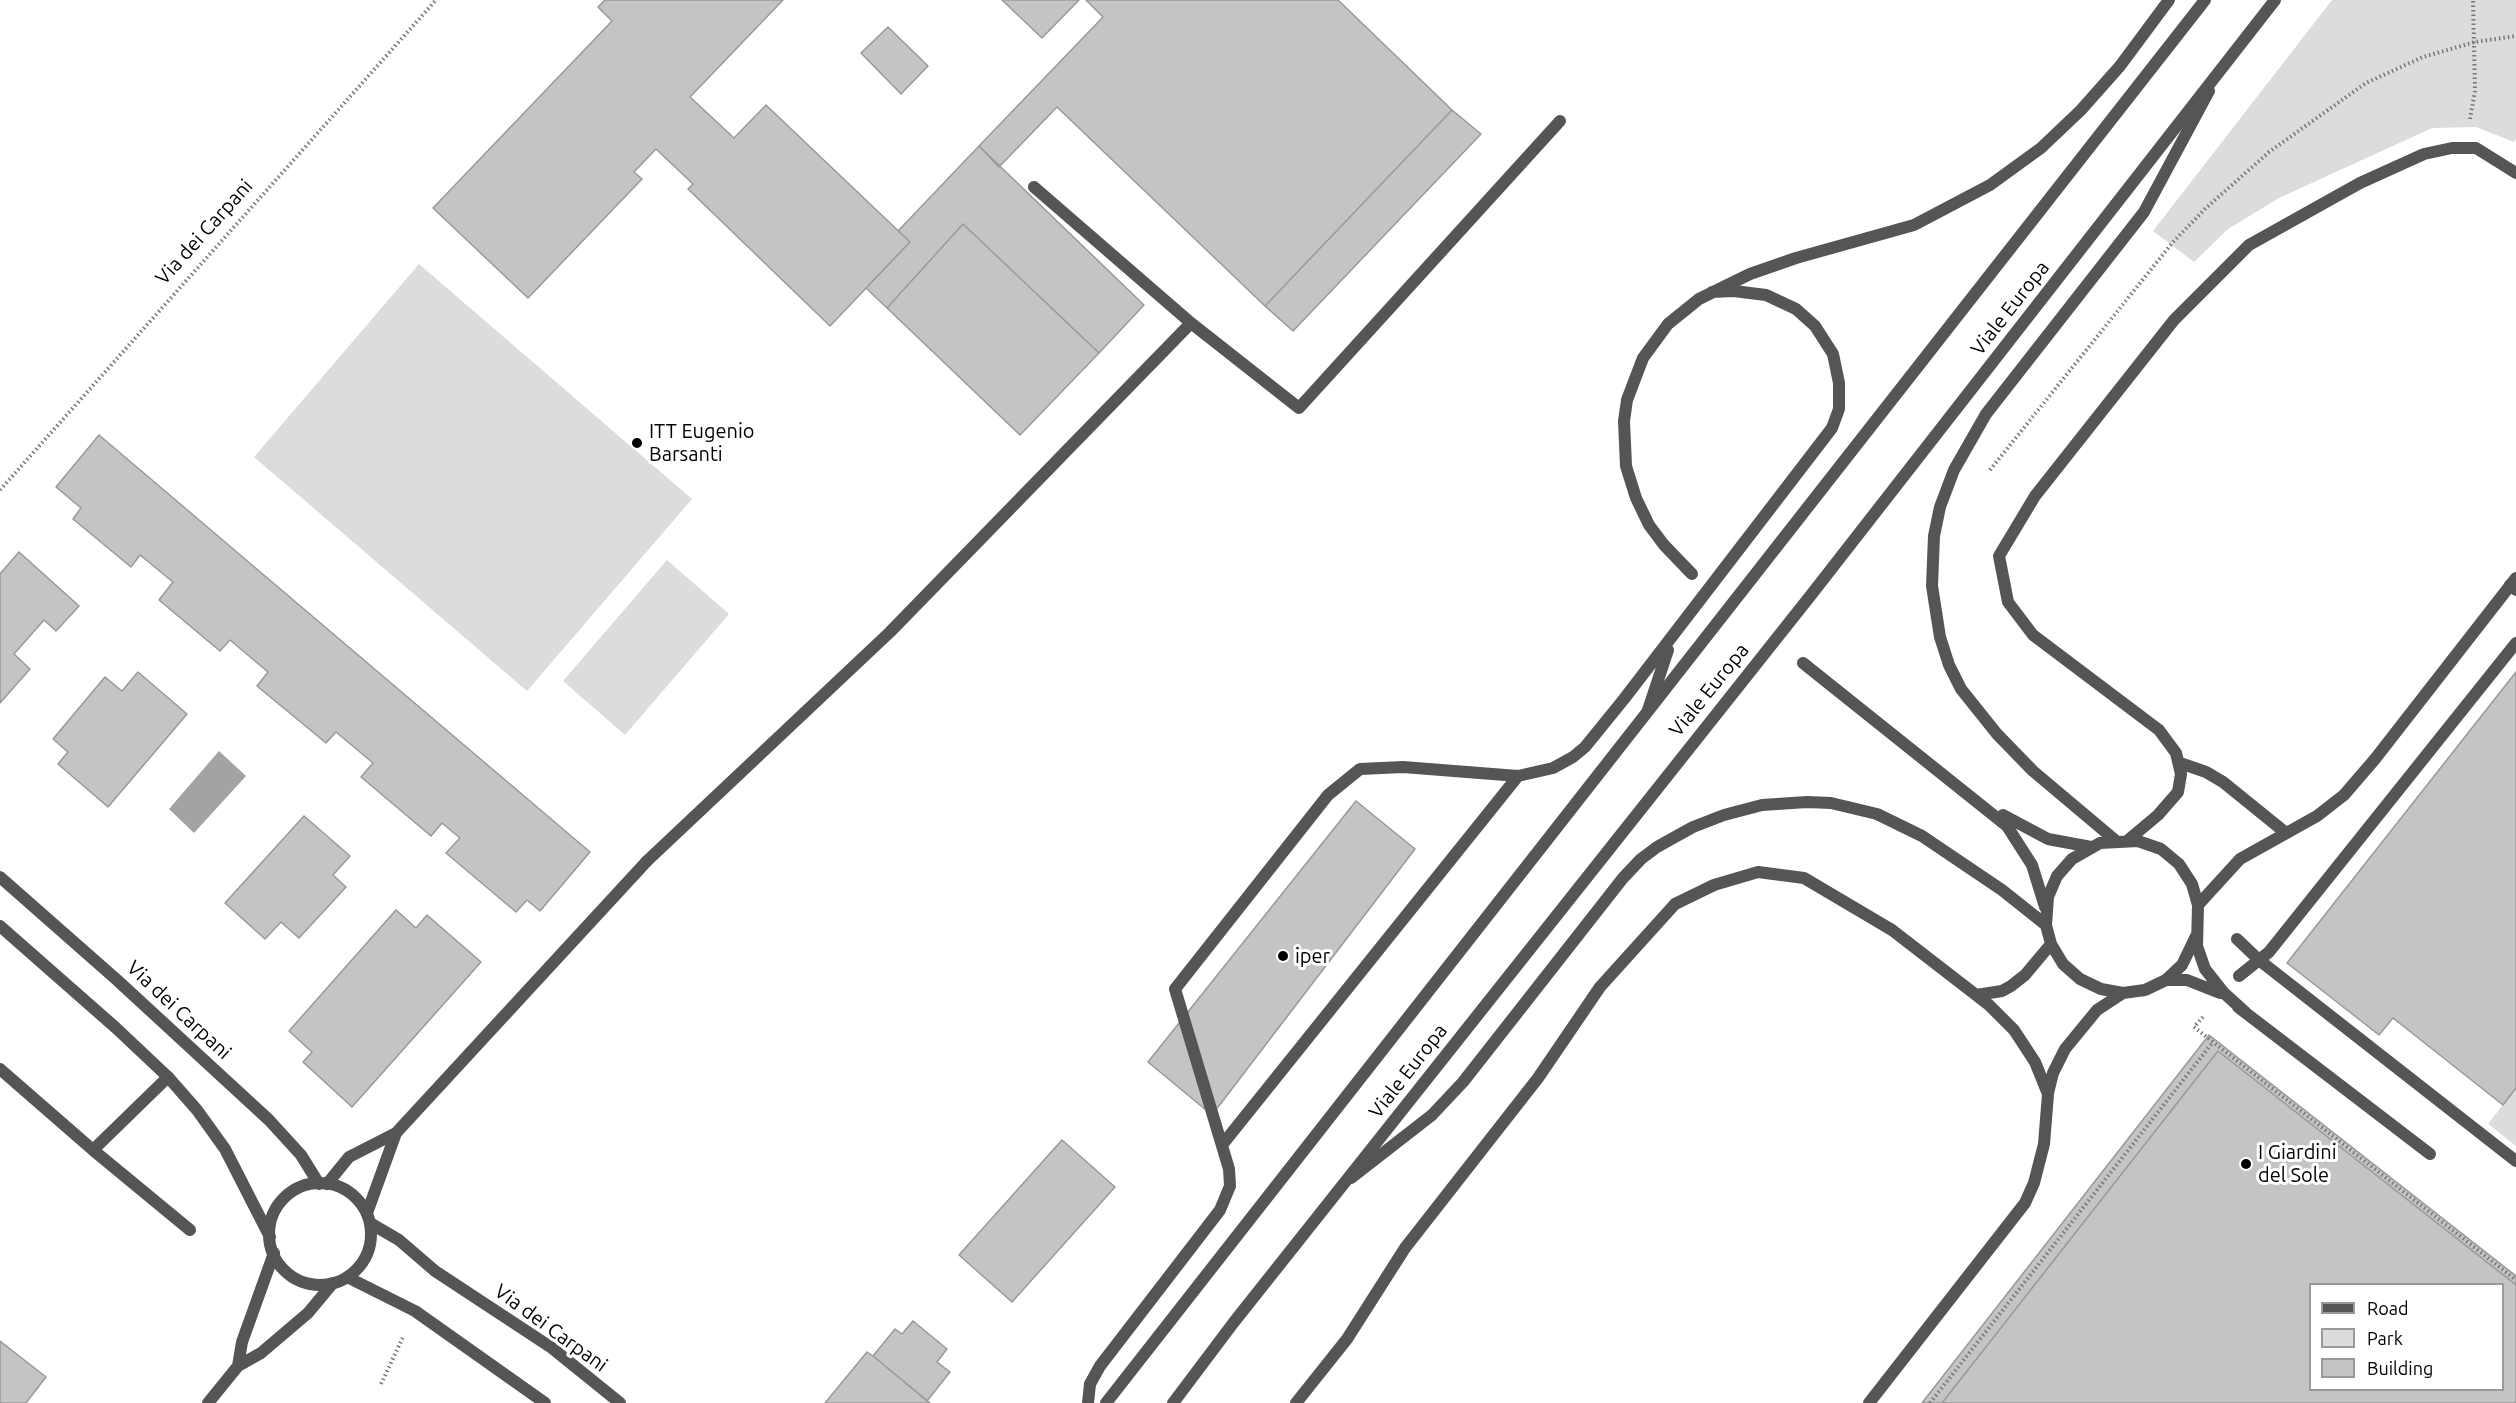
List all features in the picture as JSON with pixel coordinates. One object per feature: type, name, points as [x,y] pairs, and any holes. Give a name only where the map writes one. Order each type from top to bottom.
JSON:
[{"type":"street","points":[[1692,574],[1664,545],[1641,512],[1626,466],[1624,421],[1629,391],[1643,358],[1668,324],[1684,309],[1712,292],[1775,264],[1914,225],[1990,186],[2040,148],[2081,110],[2120,66],[2169,0]]},
{"type":"street","name":"Viale Europa","points":[[1106,1403],[2205,0]]},
{"type":"street","name":"Viale Europa","points":[[1173,1403],[1811,595],[2276,0]]},
{"type":"street","points":[[2121,840],[2027,765],[1972,706],[1961,689],[1949,665],[1938,625],[1932,585],[1934,536],[1940,507],[1954,470],[1981,422],[2017,370],[2144,212],[2224,65]]},
{"type":"street","points":[[1034,187],[1191,323],[1299,408],[1560,121]]},
{"type":"street","points":[[2121,840],[2158,815],[2172,800],[2180,783],[2180,763],[2171,743],[2159,730],[2033,635],[2008,602],[1999,556],[2035,496],[2174,320],[2249,245],[2360,183],[2424,154],[2476,148],[2516,173]]},
{"type":"street","points":[[1088,1403],[1090,1384],[1100,1366],[1220,1210],[1227,1197],[1229,1169],[1175,989],[1321,804],[1360,769],[1402,767],[1518,776],[1553,768],[1585,747],[1825,440],[1839,409],[1839,383],[1833,354],[1823,336],[1807,317],[1781,301],[1766,295],[1734,291],[1712,292]]},
{"type":"street","points":[[323,1184],[349,1158],[396,1133],[647,861],[890,632],[1191,323]]},
{"type":"street","points":[[2198,905],[2240,859],[2332,806],[2344,795],[2514,584]]},
{"type":"street","points":[[1647,710],[1674,634]]},
{"type":"street","points":[[2239,976],[2270,952],[2516,644]]},
{"type":"street","points":[[1803,663],[2007,826],[2037,877],[2046,911]]},
{"type":"street","points":[[2180,763],[2206,772],[2223,782],[2286,833]]},
{"type":"street","points":[[1938,770],[2026,830],[2048,839],[2091,847]]},
{"type":"street","points":[[1222,1145],[1518,776]]},
{"type":"street","points":[[1346,1182],[1432,1115],[1463,1082],[1616,886],[1641,859],[1657,847],[1709,820],[1742,809],[1796,802],[1831,803],[1877,814],[1922,836],[2002,890],[2046,925]]},
{"type":"street","points":[[2121,840],[2138,841],[2161,849],[2179,864],[2192,884],[2198,905],[2199,926],[2182,965],[2166,980],[2145,990],[2123,993],[2101,989],[2080,979],[2063,964],[2051,944],[2046,925],[2048,897],[2057,876],[2072,859],[2091,847],[2121,840]]},
{"type":"street","points":[[1296,1403],[1347,1339],[1405,1248],[1538,1078],[1600,987],[1674,904],[1714,885],[1758,872],[1804,878],[1892,930],[1996,1011],[2014,1030],[2041,1072],[2048,1094]]},
{"type":"street","name":"Via dei Carpani","points":[[0,878],[117,980],[269,1120],[301,1155],[323,1184]]},
{"type":"street","points":[[0,926],[168,1077],[197,1110],[225,1149],[270,1237],[278,1262],[289,1274],[304,1282],[320,1285],[333,1283],[347,1277],[361,1265],[368,1253],[371,1240],[368,1218],[396,1133]]},
{"type":"street","points":[[2196,936],[2199,954],[2209,974],[2245,1012]]},
{"type":"street","points":[[2237,939],[2259,960],[2516,1161]]},
{"type":"street","points":[[1976,995],[2002,991],[2011,986],[2025,975],[2051,944]]},
{"type":"street","points":[[2166,980],[2187,980],[2206,986],[2245,1012],[2430,1155]]},
{"type":"street","points":[[1869,1403],[1972,1273],[2029,1196],[2044,1144],[2048,1094],[2053,1073],[2065,1049],[2097,1010],[2123,993]]},
{"type":"street","points":[[0,1070],[190,1230]]},
{"type":"street","points":[[93,1150],[168,1077]]},
{"type":"street","points":[[270,1237],[273,1214],[282,1200],[295,1189],[323,1184],[350,1192],[368,1218]]},
{"type":"street","name":"Via dei Carpani","points":[[368,1218],[399,1240],[435,1271],[552,1348],[620,1403]]},
{"type":"street","points":[[238,1366],[242,1342],[274,1253]]},
{"type":"street","points":[[347,1277],[415,1311],[544,1403]]},
{"type":"street","points":[[208,1403],[238,1366],[261,1353],[308,1313],[333,1283]]},
{"type":"street","points":[[524,1388],[532,1403]]},
{"type":"path","name":"Via dei Carpani","points":[[0,490],[436,0]]},
{"type":"path","points":[[2466,148],[2475,91],[2473,0]]},
{"type":"path","points":[[1985,478],[2009,443],[2173,242],[2213,202],[2269,152],[2366,83],[2423,57],[2475,42],[2516,36]]},
{"type":"path","points":[[2208,1012],[2194,1027],[2516,1280]]},
{"type":"path","points":[[1930,1403],[2212,1042]]},
{"type":"path","points":[[381,1384],[406,1331]]},
{"type":"green space","points":[[2332,0],[2516,0],[2516,139],[2514,142],[2476,127],[2432,128],[2279,198],[2228,229],[2194,262],[2153,231]]},
{"type":"green space","points":[[419,264],[692,499],[527,691],[254,457]]},
{"type":"green space","points":[[667,560],[729,614],[625,735],[563,681]]},
{"type":"green space","points":[[2516,1088],[2516,1146],[2488,1124]]},
{"type":"shaded area","points":[[219,751],[246,776],[194,833],[169,809]]},
{"type":"building","points":[[605,0],[783,0],[690,97],[734,138],[766,105],[910,242],[830,326],[688,189],[693,184],[656,149],[634,172],[642,179],[528,298],[433,208],[612,21],[598,7]]},
{"type":"building","points":[[1002,0],[1079,0],[1042,38]]},
{"type":"building","points":[[1086,0],[1338,0],[1452,110],[1265,306],[1057,107],[999,167],[979,146],[1103,17]]},
{"type":"building","points":[[888,27],[928,66],[901,94],[861,53]]},
{"type":"building","points":[[1452,110],[1481,134],[1293,331],[1265,306]]},
{"type":"building","points":[[979,146],[1144,305],[1099,353],[963,224],[887,308],[866,288],[910,242],[898,231]]},
{"type":"building","points":[[963,224],[1099,353],[1020,435],[887,308]]},
{"type":"building","points":[[99,435],[590,852],[540,911],[527,900],[516,912],[446,853],[460,838],[442,823],[431,836],[361,777],[373,763],[336,732],[326,743],[257,686],[268,672],[230,640],[220,651],[159,600],[173,582],[140,555],[131,567],[73,519],[81,508],[56,487]]},
{"type":"building","points":[[19,552],[79,606],[56,631],[44,620],[14,654],[30,669],[0,703],[0,574]]},
{"type":"building","points":[[138,672],[187,714],[108,807],[58,764],[68,752],[53,739],[105,677],[122,691]]},
{"type":"building","points":[[2516,672],[2516,1088],[2503,1105],[2393,1018],[2379,1035],[2287,963]]},
{"type":"building","name":"iper","points":[[1356,801],[1415,849],[1212,1115],[1148,1062]]},
{"type":"building","points":[[304,816],[350,856],[333,875],[346,887],[299,938],[281,922],[265,939],[225,903]]},
{"type":"building","points":[[396,910],[416,928],[427,915],[481,962],[352,1107],[303,1062],[312,1052],[289,1031]]},
{"type":"building","points":[[2209,1035],[2516,1276],[2516,1285],[2218,1051],[1942,1403],[1922,1403]]},
{"type":"building","name":"I Giardini del Sole","points":[[2218,1051],[2516,1285],[2516,1403],[1942,1403]]},
{"type":"building","points":[[1062,1140],[1115,1187],[1012,1302],[959,1255]]},
{"type":"building","points":[[913,1321],[947,1349],[937,1362],[950,1372],[927,1401],[873,1356],[895,1329],[902,1334]]},
{"type":"building","points":[[0,1341],[46,1377],[26,1403],[0,1403]]},
{"type":"building","points":[[867,1352],[873,1356],[930,1403],[825,1403]]},
{"type":"place","name":"ITT Eugenio Barsanti","points":[[637,443]]},
{"type":"place","name":"iper","points":[[1283,956]]},
{"type":"place","name":"I Giardini del Sole","points":[[2246,1164]]}]
